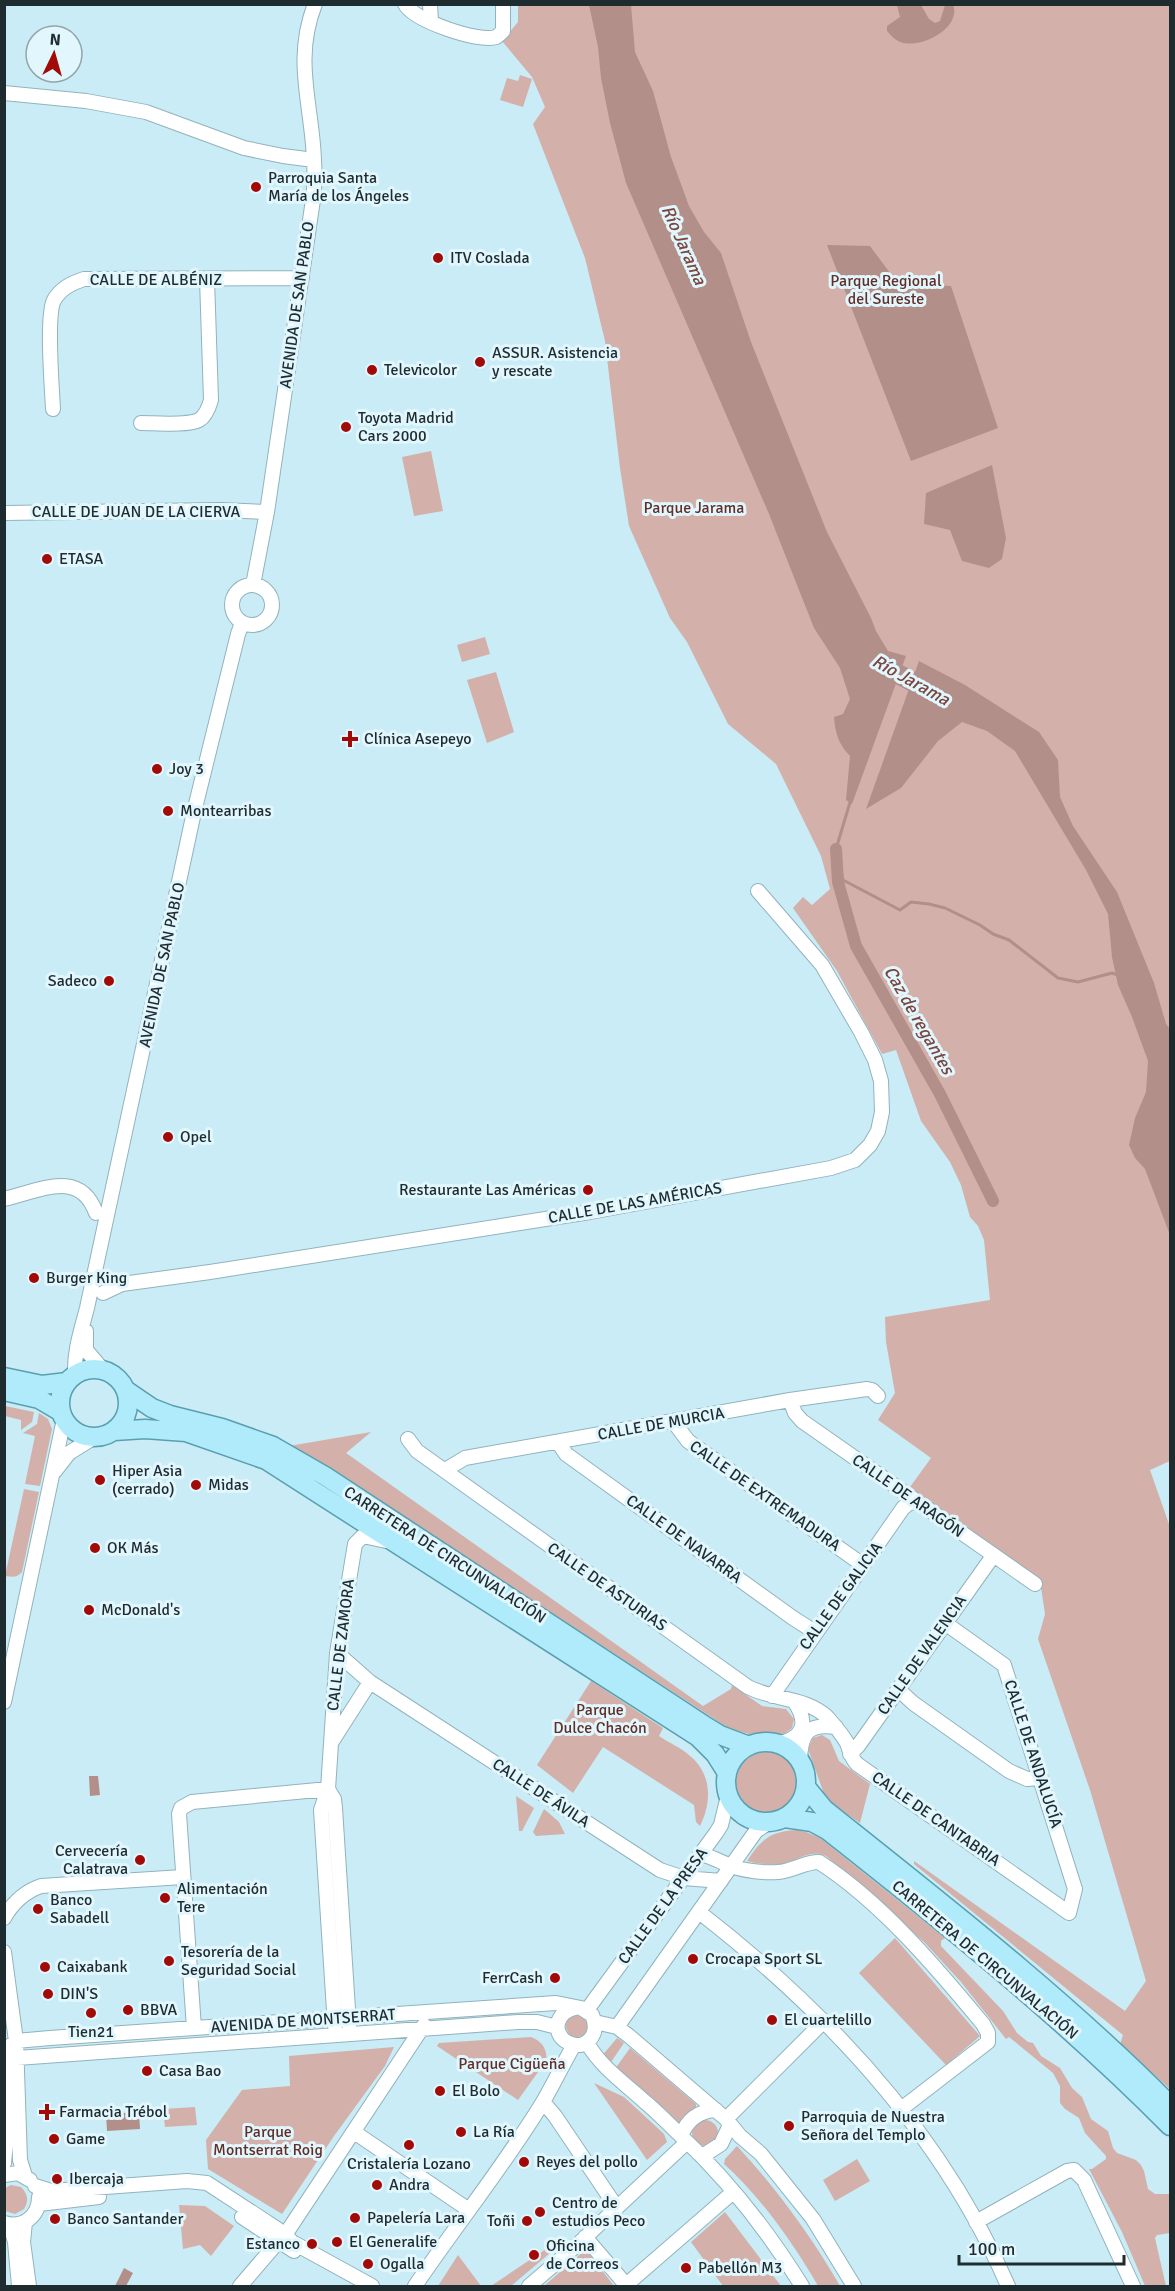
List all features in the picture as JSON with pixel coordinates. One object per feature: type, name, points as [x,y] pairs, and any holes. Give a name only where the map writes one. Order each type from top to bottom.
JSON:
[{"type":"main road","points":[[4,1377],[42,1385],[71,1379],[93,1369],[103,1370],[113,1374],[127,1391],[129,1402],[122,1423],[114,1431],[93,1438],[76,1432],[62,1415],[39,1399],[4,1391]]},
{"type":"main road","points":[[62,1415],[61,1396],[71,1379]]},
{"type":"main road","name":"CARRETERA DE CIRCUNVALACIÓN","points":[[127,1391],[170,1415],[222,1428],[273,1446],[325,1476],[707,1727],[720,1735],[749,1746]]},
{"type":"main road","name":"CARRETERA DE CIRCUNVALACIÓN","points":[[114,1431],[145,1428],[186,1432],[266,1460],[698,1737],[715,1754],[727,1773]]},
{"type":"main road","points":[[758,1743],[777,1744],[786,1748],[800,1760],[806,1778],[803,1800],[795,1810],[777,1820],[755,1821],[744,1816],[734,1807],[728,1796],[727,1773],[739,1753],[749,1746],[758,1743]]},
{"type":"main road","name":"CARRETERA DE CIRCUNVALACIÓN","points":[[806,1787],[825,1809],[993,1944],[1094,2033],[1170,2105]]},
{"type":"main road","name":"CARRETERA DE CIRCUNVALACIÓN","points":[[777,1820],[812,1822],[827,1830],[931,1912],[1060,2023],[1170,2126]]},
{"type":"street","points":[[305,4],[307,24]]},
{"type":"street","points":[[307,24],[315,4]]},
{"type":"street","points":[[430,4],[431,21]]},
{"type":"street","points":[[407,8],[460,33],[486,38],[497,37],[503,31],[503,4]]},
{"type":"street","name":"AVENIDA DE SAN PABLO","points":[[253,585],[267,512],[314,193],[314,160],[303,72],[307,24]]},
{"type":"street","points":[[4,93],[86,101],[146,112],[244,148],[314,160]]},
{"type":"street","name":"CALLE DE ALBÉNIZ","points":[[53,409],[51,310],[60,292],[69,285],[84,279],[302,278]]},
{"type":"street","points":[[141,423],[189,422],[199,420],[208,410],[211,400],[207,279]]},
{"type":"street","name":"CALLE DE JUAN DE LA CIERVA","points":[[4,513],[221,510],[267,512]]},
{"type":"street","points":[[253,585],[265,589],[269,594],[271,608],[264,621],[257,625],[242,623],[233,612],[234,600],[241,588],[253,585]]},
{"type":"street","name":"AVENIDA DE SAN PABLO","points":[[71,1379],[194,812],[242,623]]},
{"type":"street","name":"CALLE DE LAS AMÉRICAS","points":[[103,1293],[122,1284],[590,1212],[831,1168],[855,1160],[870,1145],[882,1112],[881,1081],[875,1060],[822,965],[758,891]]},
{"type":"street","points":[[4,1199],[61,1185],[77,1187],[92,1200],[96,1213]]},
{"type":"street","name":"AVENIDA DE SAN PABLO","points":[[87,1308],[86,1350],[103,1370]]},
{"type":"street","name":"CALLE DE MURCIA","points":[[445,1470],[465,1458],[790,1400],[867,1389],[872,1390],[878,1396]]},
{"type":"street","name":"CALLE DE ARAGÓN","points":[[790,1400],[795,1413],[802,1421],[1035,1584]]},
{"type":"street","points":[[4,1702],[52,1475],[62,1415]]},
{"type":"street","name":"CALLE DE EXTREMADURA","points":[[673,1421],[688,1441],[863,1565]]},
{"type":"street","points":[[52,1475],[69,1453],[93,1438]]},
{"type":"street","name":"CALLE DE ASTURIAS","points":[[408,1439],[417,1451],[748,1687],[772,1696],[809,1705],[819,1711]]},
{"type":"street","name":"CALLE DE NAVARRA","points":[[558,1442],[566,1454],[815,1632]]},
{"type":"street","name":"CALLE DE GALICIA","points":[[772,1696],[903,1509],[909,1503],[916,1502]]},
{"type":"street","name":"CALLE DE ZAMORA","points":[[342,2034],[321,1810],[328,1789],[337,1653],[355,1544],[363,1536],[394,1543]]},
{"type":"street","name":"CALLE DE VALENCIA","points":[[850,1754],[993,1556]]},
{"type":"street","name":"CALLE DE ANDALUCÍA","points":[[945,1623],[1004,1665],[1075,1889],[1069,1913]]},
{"type":"street","name":"CALLE DE ÁVILA","points":[[337,1653],[370,1682],[660,1870],[684,1878],[721,1881]]},
{"type":"street","name":"CALLE DE ÁVILA","points":[[335,1676],[370,1682]]},
{"type":"street","points":[[330,1746],[370,1682]]},
{"type":"street","points":[[898,1689],[913,1703],[1009,1771],[1027,1779],[1041,1778]]},
{"type":"street","points":[[777,1744],[789,1741],[801,1730],[802,1715],[794,1701]]},
{"type":"street","name":"CALLE DE CANTABRIA","points":[[819,1711],[842,1734],[857,1764],[1069,1913]]},
{"type":"street","points":[[800,1760],[803,1737],[809,1730],[826,1726],[836,1727]]},
{"type":"street","points":[[194,2028],[179,1814],[184,1805],[192,1802],[328,1789]]},
{"type":"street","name":"CALLE DE LA PRESA","points":[[586,2013],[721,1825],[728,1796]]},
{"type":"street","name":"CALLE DE LA PRESA","points":[[617,2027],[756,1831],[777,1820]]},
{"type":"street","points":[[701,1854],[716,1858],[731,1866],[777,1872],[787,1871],[808,1862],[819,1862],[865,1898],[932,1963],[983,2024],[988,2033],[988,2042],[901,2109]]},
{"type":"street","points":[[4,1918],[23,1895],[41,1886],[183,1877]]},
{"type":"street","points":[[699,1912],[762,1962],[856,2054],[901,2109],[938,2161],[976,2222],[1008,2286]]},
{"type":"street","points":[[4,1952],[16,2041],[8,2054],[4,2163]]},
{"type":"street","name":"AVENIDA DE MONTSERRAT","points":[[16,2041],[556,2003],[617,2027]]},
{"type":"street","points":[[416,2286],[456,2226],[470,2210],[580,2044],[592,2037],[586,2013],[569,2009],[561,2016],[557,2027],[562,2039],[580,2044],[646,2102],[698,2153],[765,2232],[802,2286]]},
{"type":"street","points":[[240,2286],[282,2238],[434,2012]]},
{"type":"street","points":[[724,2118],[824,2021]]},
{"type":"street","name":"AVENIDA DE MONTSERRAT","points":[[8,2054],[36,2057],[518,2022],[537,2022],[557,2027]]},
{"type":"street","points":[[14,2025],[23,2036],[31,2040]]},
{"type":"street","points":[[617,2027],[724,2118],[761,2154],[802,2204],[829,2242],[854,2286]]},
{"type":"street","points":[[8,2054],[17,2090],[20,2160],[39,2204],[33,2216],[25,2222],[7,2224],[15,2242],[19,2286]]},
{"type":"street","points":[[17,2090],[24,2067],[36,2057]]},
{"type":"street","points":[[543,2102],[555,2115],[617,2208]]},
{"type":"street","points":[[529,2286],[617,2208],[684,2139],[685,2128],[697,2114],[705,2110],[724,2118]]},
{"type":"street","points":[[698,2153],[704,2155],[722,2144],[727,2136],[724,2118]]},
{"type":"street","points":[[354,2132],[470,2210]]},
{"type":"street","points":[[976,2222],[1066,2171],[1074,2170],[1080,2174],[1097,2206],[1133,2286]]},
{"type":"street","points":[[4,2175],[18,2173],[51,2191],[198,2181],[207,2183],[316,2264],[360,2286]]},
{"type":"street","points":[[39,2204],[119,2195],[198,2190],[372,2286]]},
{"type":"street","points":[[585,2237],[626,2286],[732,2193]]},
{"type":"street","points":[[25,2222],[23,2242],[28,2286]]},
{"type":"street","points":[[4,2249],[28,2286]]},
{"type":"green space","name":"Parque Regional del Sureste","points":[[518,5],[1170,5],[1170,1461],[1150,1470],[1170,1527],[1170,2089],[1120,2044],[1123,2035],[914,1864],[914,1861],[1125,2011],[1146,1981],[1090,1790],[1038,1639],[1045,1614],[1040,1581],[910,1487],[931,1458],[878,1420],[895,1393],[886,1342],[885,1317],[990,1300],[984,1240],[978,1226],[970,1217],[961,1185],[950,1162],[921,1121],[896,1050],[882,1054],[837,971],[793,908],[803,897],[812,905],[830,889],[821,856],[776,764],[728,724],[687,642],[670,618],[629,526],[605,341],[585,258],[533,124],[545,107],[532,77],[502,41],[518,22]]},
{"type":"green space","points":[[520,75],[532,79],[523,107],[500,100],[507,78],[518,81]]},
{"type":"green space","points":[[431,451],[443,511],[414,516],[402,457]]},
{"type":"green space","points":[[485,637],[490,654],[462,662],[457,645]]},
{"type":"green space","points":[[496,672],[514,732],[487,743],[467,680]]},
{"type":"green space","points":[[5,1406],[34,1412],[32,1422],[21,1430],[21,1420],[5,1416]]},
{"type":"green space","points":[[39,1413],[48,1419],[52,1429],[40,1486],[25,1484],[35,1436],[23,1433],[37,1424]]},
{"type":"green space","points":[[371,1432],[346,1453],[703,1706],[731,1689],[732,1685],[762,1706],[786,1709],[794,1719],[792,1728],[784,1734],[766,1732],[749,1734],[730,1729],[332,1470],[289,1446]]},
{"type":"green space","points":[[24,1489],[39,1492],[22,1572],[12,1577],[5,1576]]},
{"type":"green space","name":"Parque Dulce Chacón","points":[[591,1681],[663,1728],[659,1736],[683,1750],[697,1763],[703,1771],[708,1789],[707,1807],[700,1826],[696,1822],[694,1805],[603,1747],[573,1793],[537,1765]]},
{"type":"green space","points":[[822,1735],[830,1740],[839,1761],[870,1784],[860,1823],[834,1805],[824,1794],[808,1749],[813,1738]]},
{"type":"green space","points":[[767,1752],[789,1761],[798,1783],[789,1805],[767,1814],[745,1805],[736,1783],[745,1761]]},
{"type":"green space","points":[[516,1796],[534,1808],[522,1831],[519,1831]]},
{"type":"green space","points":[[544,1809],[559,1822],[565,1834],[536,1836],[533,1832]]},
{"type":"green space","points":[[795,1830],[820,1838],[945,1938],[941,1941],[941,1946],[1003,2011],[1017,2033],[1028,2042],[1033,2043],[1041,2056],[1060,2068],[1072,2088],[1082,2097],[1091,2119],[1108,2131],[1113,2148],[1117,2153],[1136,2160],[1141,2165],[1148,2189],[1155,2194],[1170,2194],[1170,2233],[1157,2235],[1155,2238],[1166,2286],[1145,2286],[1122,2232],[1089,2169],[1106,2159],[1106,2156],[1085,2133],[1079,2118],[1060,2103],[1060,2086],[1053,2073],[1009,2037],[1006,2039],[961,1982],[925,1943],[826,1856],[814,1854],[777,1864],[747,1861],[766,1838]]},
{"type":"green space","points":[[895,1938],[980,2036],[946,2065],[859,1973]]},
{"type":"green space","points":[[577,2015],[587,2022],[588,2026],[581,2036],[577,2037],[567,2030],[566,2026],[573,2016]]},
{"type":"green space","name":"Parque Cigüeña","points":[[531,2037],[543,2046],[546,2061],[518,2100],[437,2046],[439,2043]]},
{"type":"green space","points":[[617,2038],[624,2043],[609,2065],[601,2057]]},
{"type":"green space","name":"Parque Montserrat Roig","points":[[394,2047],[385,2066],[334,2136],[282,2214],[208,2169],[206,2140],[242,2090],[290,2086],[289,2056]]},
{"type":"green space","points":[[630,2048],[696,2104],[696,2109],[680,2125],[615,2069]]},
{"type":"green space","points":[[594,2083],[624,2097],[664,2134],[667,2142],[647,2160]]},
{"type":"green space","points":[[195,2107],[197,2125],[165,2127],[163,2109]]},
{"type":"green space","points":[[705,2120],[714,2124],[718,2133],[714,2142],[705,2146],[696,2142],[692,2133],[696,2124]]},
{"type":"green space","points":[[737,2146],[793,2213],[840,2286],[818,2286],[776,2221],[724,2164],[725,2159]]},
{"type":"green space","points":[[857,2159],[870,2181],[835,2201],[823,2180]]},
{"type":"green space","points":[[11,2185],[21,2187],[27,2198],[24,2209],[15,2214],[5,2211],[5,2188]]},
{"type":"green space","points":[[179,2205],[205,2206],[234,2226],[211,2256],[200,2245],[183,2249]]},
{"type":"green space","points":[[725,2212],[781,2286],[723,2286],[691,2242]]},
{"type":"green space","points":[[546,2249],[550,2253],[511,2286],[491,2286]]},
{"type":"green space","points":[[584,2251],[588,2252],[614,2286],[544,2286]]},
{"type":"green space","points":[[458,2255],[481,2286],[438,2286]]},
{"type":"water","points":[[589,5],[631,5],[635,52],[653,91],[671,157],[689,206],[704,232],[721,253],[751,342],[827,532],[888,651],[906,656],[852,804],[846,800],[850,756],[838,738],[834,717],[843,714],[850,699],[840,668],[814,628],[769,514],[626,183],[610,123]]},
{"type":"water","points":[[897,5],[921,5],[929,19],[935,23],[940,21],[945,5],[953,5],[954,13],[946,28],[939,34],[922,42],[905,43],[897,40],[887,31],[887,26],[900,17]]},
{"type":"water","points":[[827,245],[870,246],[890,273],[909,283],[951,286],[998,428],[911,461]]},
{"type":"water","points":[[992,465],[1006,538],[1002,559],[989,568],[962,561],[950,530],[924,524],[926,493]]},
{"type":"water","points":[[919,661],[965,685],[1039,732],[1058,760],[1060,797],[1073,826],[1117,892],[1154,983],[1166,1024],[1170,1029],[1170,1235],[1145,1169],[1135,1158],[1129,1145],[1135,1118],[1146,1092],[1148,1061],[1118,985],[1112,957],[1108,914],[1086,870],[1015,751],[987,731],[962,722],[938,741],[901,788],[866,809]]},
{"type":"water","points":[[89,1776],[98,1776],[100,1795],[90,1796]]},
{"type":"water","points":[[139,2112],[140,2129],[107,2131],[106,2114]]},
{"type":"water","points":[[124,2268],[133,2273],[126,2286],[115,2286]]},
{"type":"waterway","name":"Río Jarama","points":[[875,662],[934,693]]},
{"type":"waterway","points":[[851,799],[836,849],[843,880],[900,910],[911,902],[945,908],[1009,940],[1058,978],[1078,982],[1112,973],[1118,975]]},
{"type":"waterway","name":"Caz de regantes","points":[[836,849],[838,882],[856,946],[940,1094],[993,1201]]},
{"type":"place","name":"Parroquia Santa María de los Ángeles","points":[[256,187]]},
{"type":"place","name":"ITV Coslada","points":[[438,258]]},
{"type":"place","name":"ASSUR. Asistencia y rescate","points":[[480,362]]},
{"type":"place","name":"Televicolor","points":[[372,370]]},
{"type":"place","name":"Toyota Madrid Cars 2000","points":[[346,427]]},
{"type":"place","name":"ETASA","points":[[47,559]]},
{"type":"place","name":"Clínica Asepeyo","points":[[350,739]]},
{"type":"place","name":"Joy 3","points":[[157,769]]},
{"type":"place","name":"Montearribas","points":[[168,811]]},
{"type":"place","name":"Sadeco","points":[[109,981]]},
{"type":"place","name":"Opel","points":[[168,1137]]},
{"type":"place","name":"Restaurante Las Américas","points":[[588,1190]]},
{"type":"place","name":"Burger King","points":[[34,1278]]},
{"type":"place","name":"Hiper Asia (cerrado)","points":[[100,1480]]},
{"type":"place","name":"Midas","points":[[196,1485]]},
{"type":"place","name":"OK Más","points":[[95,1548]]},
{"type":"place","name":"McDonald's","points":[[89,1610]]},
{"type":"place","name":"Cervecería Calatrava","points":[[140,1860]]},
{"type":"place","name":"Alimentación Tere","points":[[165,1898]]},
{"type":"place","name":"Banco Sabadell","points":[[38,1909]]},
{"type":"place","name":"Crocapa Sport SL","points":[[693,1959]]},
{"type":"place","name":"Tesorería de la Seguridad Social","points":[[169,1961]]},
{"type":"place","name":"Caixabank","points":[[45,1967]]},
{"type":"place","name":"FerrCash","points":[[555,1978]]},
{"type":"place","name":"DIN'S","points":[[48,1994]]},
{"type":"place","name":"BBVA","points":[[128,2010]]},
{"type":"place","name":"Tien21","points":[[91,2013]]},
{"type":"place","name":"El cuartelillo","points":[[772,2020]]},
{"type":"place","name":"Casa Bao","points":[[147,2071]]},
{"type":"place","name":"El Bolo","points":[[440,2091]]},
{"type":"place","name":"Farmacia Trébol","points":[[47,2112]]},
{"type":"place","name":"Parroquia de Nuestra Señora del Templo","points":[[789,2126]]},
{"type":"place","name":"La Ría","points":[[461,2132]]},
{"type":"place","name":"Game","points":[[54,2139]]},
{"type":"place","name":"Cristalería Lozano","points":[[409,2145]]},
{"type":"place","name":"Reyes del pollo","points":[[524,2162]]},
{"type":"place","name":"Ibercaja","points":[[57,2179]]},
{"type":"place","name":"Andra","points":[[377,2185]]},
{"type":"place","name":"Centro de estudios Peco","points":[[540,2212]]},
{"type":"place","name":"Papelería Lara","points":[[355,2218]]},
{"type":"place","name":"Banco Santander","points":[[55,2219]]},
{"type":"place","name":"Toñi","points":[[527,2221]]},
{"type":"place","name":"El Generalife","points":[[337,2242]]},
{"type":"place","name":"Estanco","points":[[312,2244]]},
{"type":"place","name":"Oficina de Correos","points":[[534,2255]]},
{"type":"place","name":"Ogalla","points":[[368,2264]]},
{"type":"place","name":"Pabellón M3","points":[[686,2268]]},
{"type":"park label","name":"Parque Jarama","points":[[694,508]]}]
